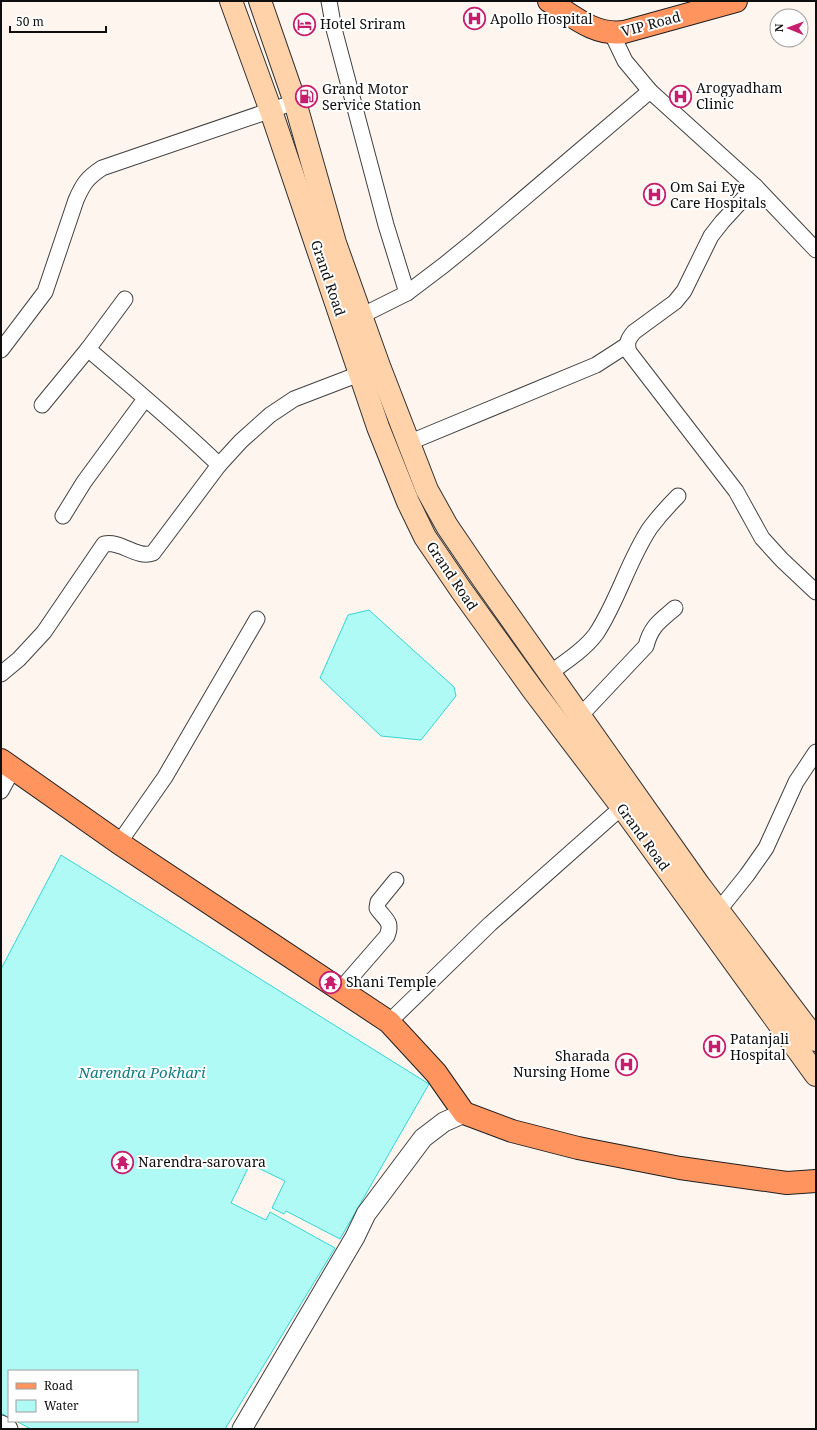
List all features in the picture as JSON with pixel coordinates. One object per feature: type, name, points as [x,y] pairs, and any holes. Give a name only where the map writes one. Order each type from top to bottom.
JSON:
[{"type":"main road","name":"Grand Road","points":[[231,1],[369,370],[408,443],[427,490],[447,526],[580,716],[719,910],[816,1040]]},
{"type":"main road","name":"Grand Road","points":[[260,1],[295,102],[335,243],[361,316],[378,427],[408,502],[425,538],[533,690],[622,807],[816,1075]]},
{"type":"main road","name":"VIP Road","points":[[549,1],[587,26],[598,31],[612,34],[736,1]]},
{"type":"main road","points":[[7,764],[119,843],[389,1022],[436,1073],[464,1113],[512,1131],[578,1148],[688,1169],[787,1182],[816,1182]]},
{"type":"street","points":[[329,1],[334,29],[386,225],[407,293]]},
{"type":"street","points":[[612,34],[625,61],[650,91],[755,186],[816,250]]},
{"type":"street","points":[[361,316],[407,293],[476,239],[650,91]]},
{"type":"street","points":[[1,350],[45,292],[76,200],[82,187],[90,176],[102,168],[295,102]]},
{"type":"street","points":[[755,186],[711,236],[684,291],[675,302],[634,332],[629,338],[627,345],[629,352],[736,491],[762,538],[782,560],[816,592]]},
{"type":"street","points":[[42,405],[88,349],[125,299]]},
{"type":"street","points":[[408,443],[596,365],[627,345]]},
{"type":"street","points":[[88,349],[182,430],[219,465]]},
{"type":"street","points":[[1,674],[19,659],[44,632],[104,544],[114,544],[148,555],[153,553],[219,465],[241,441],[270,415],[294,399],[369,370]]},
{"type":"street","points":[[63,516],[84,482],[145,399]]},
{"type":"street","points":[[550,673],[579,652],[595,635],[637,551],[650,529],[663,511],[678,496]]},
{"type":"street","points":[[580,716],[646,646],[649,635],[654,626],[675,608]]},
{"type":"street","points":[[119,843],[165,777],[257,619]]},
{"type":"street","points":[[719,910],[766,848],[796,782],[816,752]]},
{"type":"street","points":[[1,791],[7,764]]},
{"type":"street","points":[[389,1022],[490,924],[622,807]]},
{"type":"street","points":[[340,990],[387,936],[390,928],[388,920],[377,908],[378,902],[396,880]]},
{"type":"street","points":[[242,1429],[355,1237],[366,1214],[423,1138],[444,1122],[464,1113]]},
{"type":"street","points":[[1,1425],[8,1429]]},
{"type":"water","points":[[369,610],[454,687],[456,696],[421,740],[381,736],[320,678],[348,615]]},
{"type":"water","name":"Narendra Pokhari","points":[[61,855],[429,1084],[340,1239],[286,1211],[284,1214],[272,1208],[285,1181],[250,1164],[231,1203],[266,1220],[270,1212],[335,1248],[225,1429],[31,1429],[18,1422],[138,1422],[138,1370],[8,1370],[8,1417],[1,1413],[1,969]]},
{"type":"place","name":"Apollo Hospital","points":[[474,19]]},
{"type":"place","name":"Hotel Sriram","points":[[305,24]]},
{"type":"place","name":"Arogyadham Clinic","points":[[681,96]]},
{"type":"place","name":"Grand Motor Service Station","points":[[306,97]]},
{"type":"place","name":"Om Sai Eye Care Hospitals","points":[[655,195]]},
{"type":"place","name":"Shani Temple","points":[[331,982]]},
{"type":"place","name":"Patanjali Hospital","points":[[714,1047]]},
{"type":"place","name":"Sharada Nursing Home","points":[[626,1064]]},
{"type":"place","name":"Narendra-sarovara","points":[[122,1162]]}]
